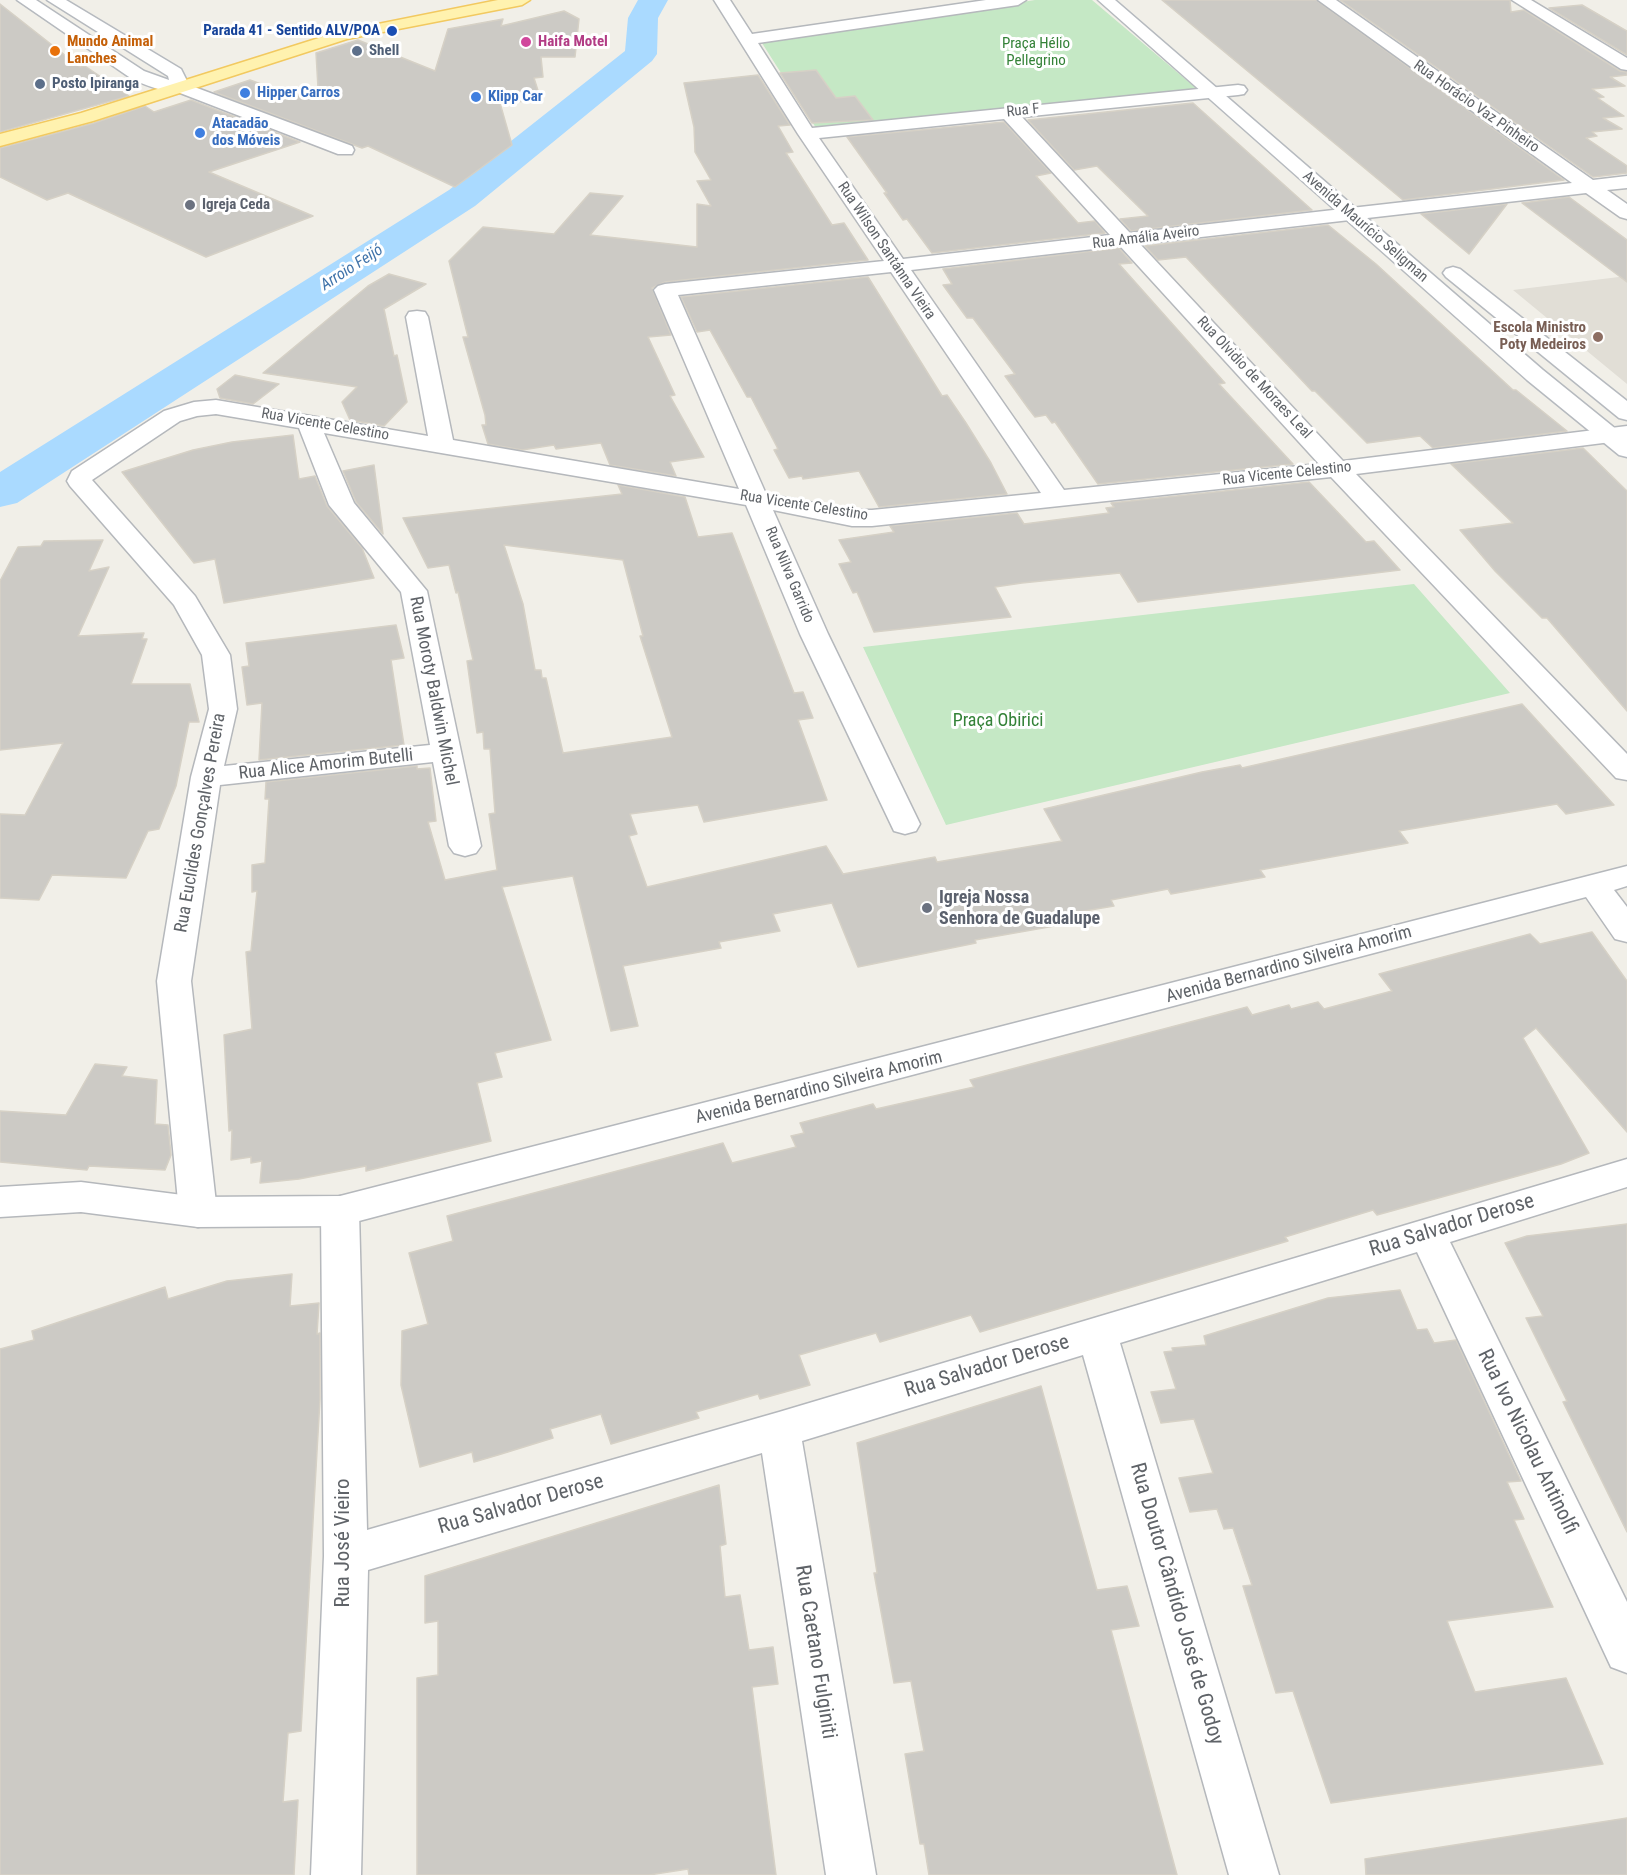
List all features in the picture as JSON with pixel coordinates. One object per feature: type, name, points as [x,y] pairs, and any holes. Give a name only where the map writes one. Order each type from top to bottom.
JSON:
[{"type":"main road","points":[[0,140],[87,117],[178,80],[330,24],[443,0]]},
{"type":"main road","points":[[178,80],[344,35],[522,0]]},
{"type":"main road","points":[[0,125],[150,81]]},
{"type":"street","name":"Rua Wilson Santánna Vieira","points":[[722,0],[807,134],[896,267],[1056,497]]},
{"type":"street","points":[[747,40],[1018,0]]},
{"type":"street","name":"Avenida Maurício Seligman","points":[[1106,0],[1217,84],[1349,213],[1535,375],[1621,440]]},
{"type":"street","points":[[1130,0],[1202,60]]},
{"type":"street","name":"Rua Horácio Vaz Pinheiro","points":[[1326,0],[1627,213]]},
{"type":"street","points":[[1520,0],[1627,65]]},
{"type":"street","points":[[31,3],[56,1],[178,80],[345,150]]},
{"type":"street","points":[[31,3],[111,59],[150,81],[178,80]]},
{"type":"street","name":"Avenida Maurício Seligman","points":[[1217,84],[1244,95]]},
{"type":"street","name":"Rua F","points":[[807,134],[1008,113],[1217,84]]},
{"type":"street","name":"Rua Olvidio de Moraes Leal","points":[[1008,113],[1337,469],[1627,771]]},
{"type":"street","name":"Rua Amália Aveiro","points":[[665,290],[1128,241],[1349,213],[1627,182]]},
{"type":"street","name":"Avenida Maurício Seligman","points":[[1362,195],[1397,225]]},
{"type":"street","name":"Avenida Maurício Seligman","points":[[1441,263],[1485,301],[1627,413]]},
{"type":"street","name":"Rua Nilva Garrido","points":[[665,290],[814,634],[905,825]]},
{"type":"street","points":[[417,317],[442,446]]},
{"type":"street","name":"Rua Vicente Celestino","points":[[79,481],[81,476],[172,416],[194,409],[216,407],[755,499],[852,518],[872,518],[1056,497],[1621,440]]},
{"type":"street","name":"Rua Moroty Baldwin Michel","points":[[308,422],[342,505],[414,591],[465,846]]},
{"type":"street","name":"Rua Euclides Gonçalves Pereira","points":[[79,481],[186,602],[216,655],[223,709],[206,777],[174,981],[198,1212]]},
{"type":"street","name":"Rua Alice Amorim Butelli","points":[[206,777],[445,752]]},
{"type":"street","name":"Avenida Bernardino Silveira Amorim","points":[[0,1202],[81,1197],[198,1212],[340,1212],[1627,876]]},
{"type":"street","points":[[1593,884],[1627,932]]},
{"type":"street","name":"Rua Salvador Derose","points":[[346,1556],[779,1430],[1627,1173]]},
{"type":"street","name":"Rua José Vieiro","points":[[336,1875],[346,1556],[340,1212]]},
{"type":"street","name":"Rua Ivo Nicolau Antinolfi","points":[[1427,1233],[1627,1651]]},
{"type":"street","name":"Rua Doutor Cândido José de Godoy","points":[[1098,1334],[1254,1875]]},
{"type":"street","name":"Rua Caetano Fulginiti","points":[[779,1430],[851,1875]]},
{"type":"shaded area","name":"Escola Ministro Poty Medeiros","points":[[1627,276],[1627,384],[1513,290]]},
{"type":"green space","name":"Praça Hélio Pellegrino","points":[[1035,0],[1092,0],[1197,89],[816,128],[762,43]]},
{"type":"green space","name":"Praça Obirici","points":[[1414,584],[1510,693],[946,825],[863,647]]},
{"type":"building","points":[[1162,0],[1316,0],[1564,180],[1403,200]]},
{"type":"building","points":[[1340,0],[1510,0],[1511,12],[1524,10],[1620,71],[1627,72],[1627,75],[1610,77],[1625,86],[1592,89],[1604,97],[1599,99],[1624,116],[1603,118],[1622,129],[1592,132],[1597,136],[1586,138],[1627,166],[1627,173],[1593,177]]},
{"type":"building","points":[[0,4],[80,67],[85,66],[129,96],[0,132]]},
{"type":"building","points":[[1582,5],[1627,31],[1627,55],[1549,8]]},
{"type":"building","points":[[564,11],[579,19],[575,57],[541,57],[543,77],[534,78],[541,100],[500,103],[512,145],[455,187],[368,146],[362,148],[214,92],[250,80],[283,92],[318,88],[316,53],[358,40],[435,71],[448,29],[503,19],[501,26]]},
{"type":"building","points":[[816,70],[836,98],[855,96],[873,120],[812,123],[780,73]]},
{"type":"building","points":[[758,75],[790,125],[778,126],[793,152],[786,153],[832,225],[844,223],[868,260],[665,282],[652,288],[671,335],[648,337],[675,395],[670,396],[704,457],[670,462],[676,476],[610,465],[601,443],[556,449],[554,445],[522,450],[488,444],[482,425],[486,425],[485,415],[463,337],[468,337],[449,261],[483,227],[554,234],[590,193],[623,196],[590,235],[697,247],[697,204],[711,206],[697,181],[711,180],[695,152],[694,127],[684,83]]},
{"type":"building","points":[[191,100],[300,142],[209,172],[313,216],[206,257],[68,193],[47,200],[0,177],[0,148],[94,123],[145,106],[154,112]]},
{"type":"building","points":[[1193,103],[1312,210],[1131,231],[1120,219],[1148,216],[1097,166],[1074,170],[1028,120]]},
{"type":"building","points":[[1004,122],[1051,173],[1036,176],[1078,223],[1095,221],[1105,233],[932,253],[907,219],[903,220],[884,193],[887,193],[847,137]]},
{"type":"building","points":[[1569,197],[1627,240],[1627,282],[1522,203]]},
{"type":"building","points":[[1507,204],[1469,254],[1421,214]]},
{"type":"building","points":[[1328,225],[1376,264],[1513,390],[1516,390],[1567,431],[1433,448],[1420,436],[1367,443],[1315,391],[1312,391],[1186,257],[1158,260],[1145,246]]},
{"type":"building","points":[[1119,248],[1132,263],[1119,264],[1225,383],[1219,384],[1293,464],[1098,484],[1055,422],[1052,423],[1046,415],[1035,417],[1005,376],[1015,374],[973,318],[967,318],[943,285],[952,284],[943,269]]},
{"type":"building","points":[[389,274],[426,284],[384,309],[407,402],[384,426],[350,420],[342,402],[357,387],[263,373],[368,286]]},
{"type":"building","points":[[868,277],[942,396],[947,395],[966,423],[1007,494],[879,507],[859,471],[803,479],[802,476],[789,478],[774,450],[778,449],[751,397],[747,397],[710,330],[697,332],[681,297]]},
{"type":"building","points":[[235,375],[279,384],[253,404],[220,398],[217,389]]},
{"type":"building","points":[[293,435],[299,479],[315,476],[327,506],[362,548],[374,578],[224,603],[215,559],[194,563],[122,472],[193,450],[232,442]]},
{"type":"building","points":[[1583,448],[1627,491],[1627,711],[1547,618],[1542,618],[1495,571],[1460,530],[1513,523],[1451,464]]},
{"type":"building","points":[[374,465],[383,534],[356,502],[343,471]]},
{"type":"building","points":[[1309,482],[1366,542],[1374,541],[1400,570],[1138,602],[1120,573],[1022,583],[995,587],[1011,617],[874,632],[857,592],[853,593],[839,564],[851,562],[839,540],[894,532],[890,526],[1017,513],[1024,524],[1109,513],[1106,508],[1114,507],[1111,503]]},
{"type":"building","points":[[618,485],[685,497],[698,537],[732,533],[794,693],[803,692],[813,718],[798,720],[827,800],[704,822],[698,805],[630,814],[637,834],[629,836],[647,887],[826,846],[843,874],[935,857],[937,862],[1062,841],[1044,809],[1202,772],[1240,765],[1242,768],[1522,704],[1614,805],[1566,814],[1557,804],[1399,831],[1408,843],[1260,870],[1265,877],[1171,894],[1168,889],[1111,900],[1114,906],[1055,916],[1060,925],[975,940],[976,943],[858,967],[832,903],[773,914],[780,931],[719,942],[721,948],[623,966],[638,1026],[611,1031],[573,876],[502,887],[551,1040],[495,1053],[502,1077],[477,1083],[491,1141],[366,1171],[366,1166],[299,1179],[260,1183],[262,1161],[251,1163],[251,1157],[231,1160],[232,1130],[229,1131],[224,1035],[252,1029],[246,952],[251,951],[257,891],[252,892],[252,865],[265,863],[269,799],[265,799],[266,782],[417,766],[417,769],[430,768],[436,821],[428,822],[445,880],[497,870],[489,814],[495,813],[490,749],[484,749],[483,732],[477,733],[467,661],[473,660],[458,592],[456,593],[449,565],[428,568],[403,518],[622,494]],"holes":[[[504,545],[623,560],[643,636],[640,636],[672,737],[563,753],[546,678],[542,678],[541,670],[535,670],[523,604]]]},
{"type":"building","points":[[103,540],[89,571],[109,567],[78,636],[144,633],[142,639],[147,639],[131,684],[190,684],[199,722],[189,722],[176,786],[159,829],[148,831],[126,878],[52,875],[39,900],[0,898],[0,814],[25,815],[63,743],[0,750],[0,581],[18,547],[41,546],[44,541]]},
{"type":"building","points":[[396,625],[404,658],[391,660],[404,745],[259,760],[262,703],[247,705],[242,667],[249,666],[246,643]]},
{"type":"building","points":[[1592,932],[1627,981],[1627,1132],[1536,1028],[1523,1038],[1589,1153],[1561,1164],[1377,1215],[1373,1210],[1285,1237],[1288,1241],[980,1332],[971,1315],[880,1342],[876,1333],[799,1355],[810,1385],[760,1399],[758,1394],[696,1412],[699,1418],[611,1444],[601,1414],[550,1429],[553,1438],[498,1455],[474,1462],[472,1452],[420,1467],[401,1385],[402,1331],[428,1324],[409,1253],[453,1241],[447,1216],[723,1143],[732,1163],[796,1147],[791,1136],[804,1133],[800,1123],[873,1104],[876,1109],[974,1087],[970,1080],[1247,1007],[1252,1015],[1289,1005],[1291,1009],[1318,1002],[1324,1009],[1392,991],[1379,974],[1530,934],[1540,944]]},
{"type":"building","points":[[95,1064],[127,1067],[122,1076],[157,1080],[155,1124],[168,1125],[171,1155],[165,1170],[89,1166],[87,1170],[0,1162],[0,1111],[66,1115]]},
{"type":"building","points":[[1627,1224],[1627,1532],[1563,1402],[1567,1401],[1526,1318],[1543,1316],[1505,1243],[1527,1236]]},
{"type":"building","points":[[292,1274],[290,1306],[319,1303],[317,1334],[320,1333],[320,1399],[301,1731],[288,1733],[283,1802],[298,1800],[294,1875],[0,1875],[0,1349],[34,1340],[32,1331],[165,1287],[168,1299],[227,1281]]},
{"type":"building","points":[[1400,1290],[1417,1330],[1427,1329],[1434,1343],[1456,1340],[1521,1481],[1507,1482],[1524,1519],[1514,1520],[1553,1607],[1447,1621],[1475,1692],[1566,1678],[1603,1764],[1331,1803],[1293,1691],[1276,1693],[1243,1586],[1252,1585],[1233,1528],[1224,1529],[1217,1509],[1190,1512],[1179,1478],[1213,1473],[1194,1419],[1161,1423],[1151,1392],[1176,1389],[1164,1352],[1173,1351],[1172,1348],[1206,1345],[1204,1336],[1328,1298]]},
{"type":"building","points":[[1041,1386],[1097,1590],[1127,1586],[1139,1626],[1111,1630],[1177,1875],[929,1875],[924,1844],[920,1844],[905,1754],[924,1751],[911,1681],[894,1683],[874,1573],[877,1573],[857,1443]]},
{"type":"building","points":[[719,1485],[726,1544],[720,1546],[725,1597],[740,1595],[749,1650],[773,1647],[778,1684],[752,1687],[776,1875],[689,1875],[688,1869],[649,1875],[417,1875],[417,1678],[438,1675],[438,1621],[425,1623],[425,1576]]},
{"type":"building","points":[[1627,1818],[1627,1875],[1366,1875],[1365,1859]]},
{"type":"waterway","name":"Arroio Feijó","points":[[0,493],[462,198],[641,54],[643,18],[653,0]]},
{"type":"place","name":"Parada 41 - Sentido ALV/POA","points":[[392,31]]},
{"type":"place","name":"Haifa Motel","points":[[526,42]]},
{"type":"place","name":"Mundo Animal Lanches","points":[[55,51]]},
{"type":"place","name":"Shell","points":[[357,51]]},
{"type":"place","name":"Posto Ipiranga","points":[[40,84]]},
{"type":"place","name":"Hipper Carros","points":[[245,93]]},
{"type":"place","name":"Klipp Car","points":[[476,97]]},
{"type":"place","name":"Atacadão dos Móveis","points":[[200,133]]},
{"type":"place","name":"Igreja Ceda","points":[[190,205]]},
{"type":"place","name":"Escola Ministro Poty Medeiros","points":[[1598,337]]},
{"type":"place","name":"Igreja Nossa Senhora de Guadalupe","points":[[927,908]]}]
